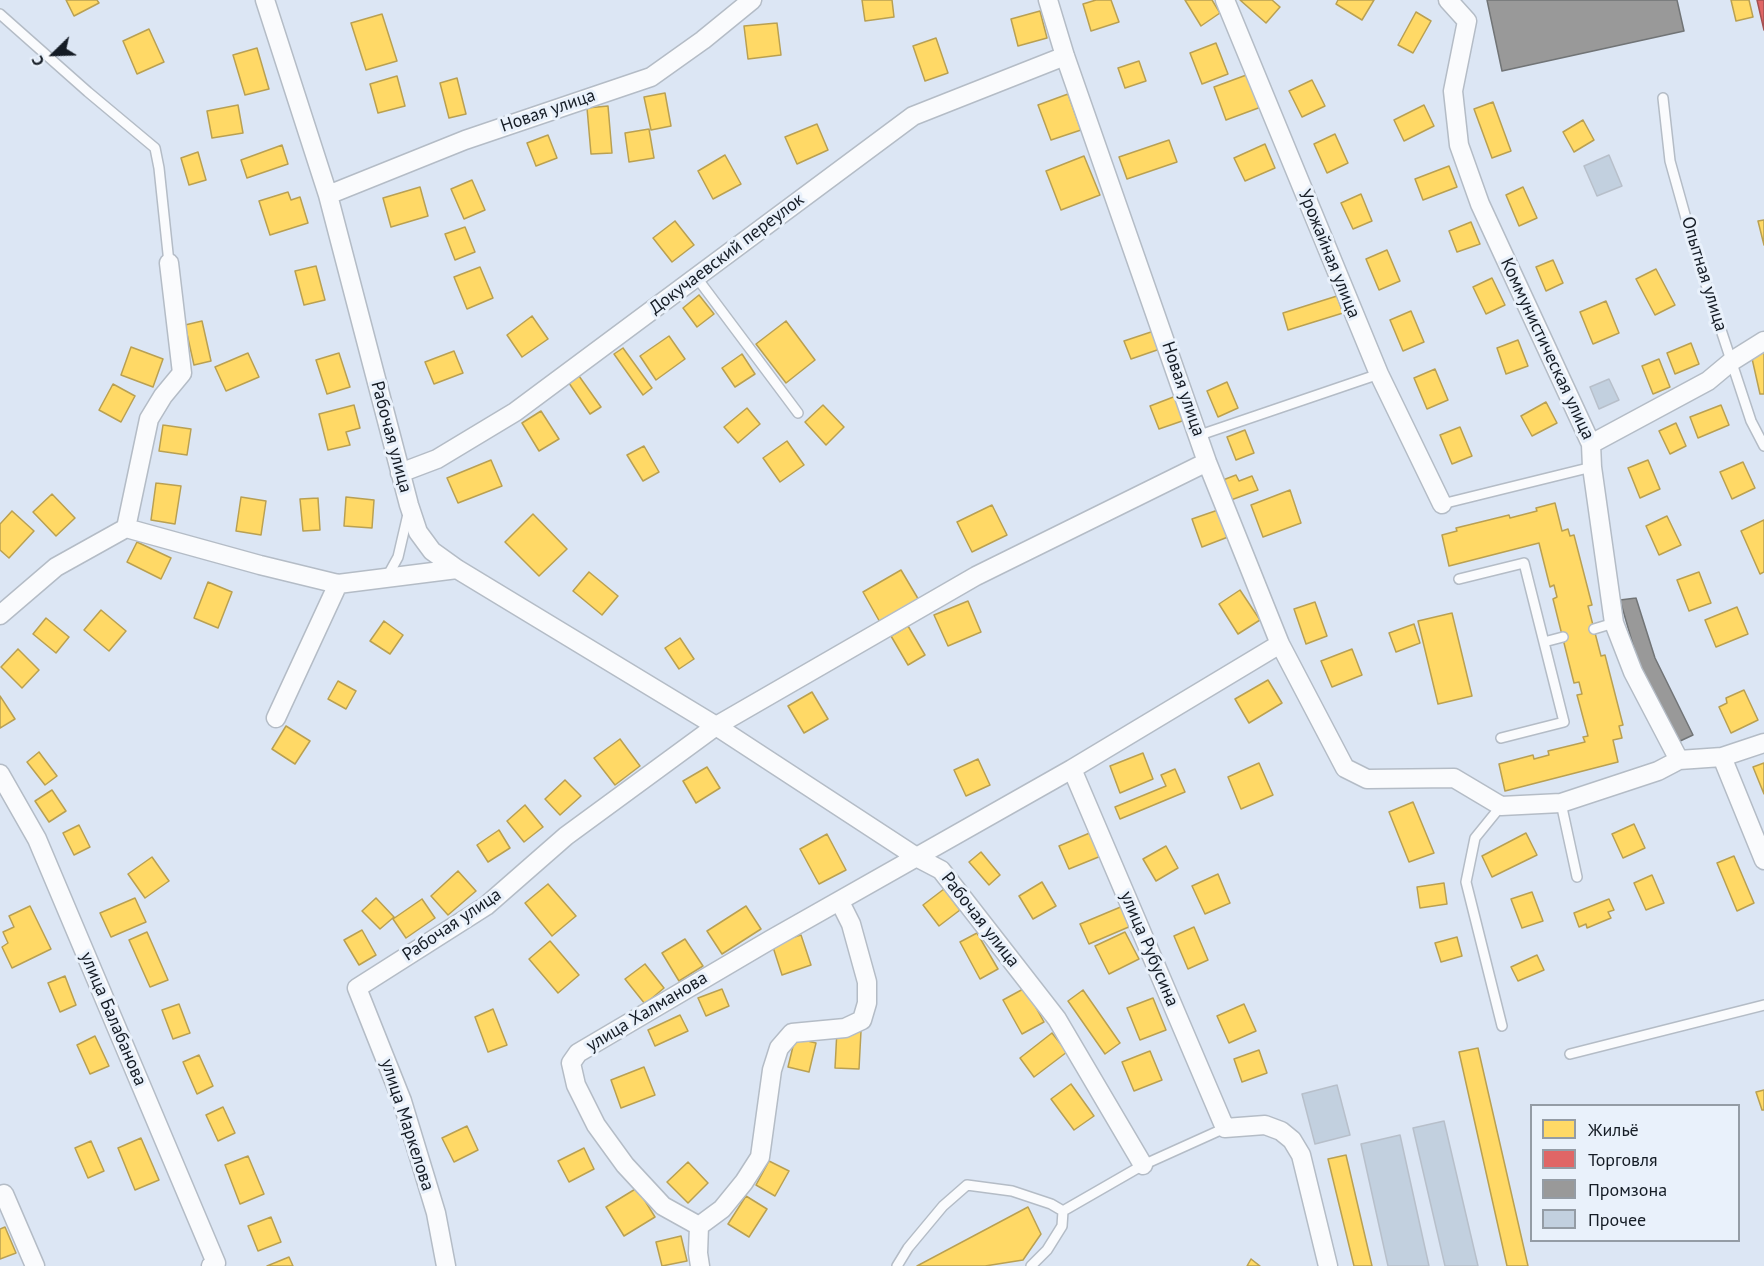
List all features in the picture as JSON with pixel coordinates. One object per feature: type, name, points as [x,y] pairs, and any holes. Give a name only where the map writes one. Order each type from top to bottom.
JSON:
[{"type":"street","name":"Рабочая улица","points":[[265,0],[328,195],[409,505],[418,532],[432,551],[716,726],[918,858],[941,870],[1058,1019],[1143,1165]]},
{"type":"street","name":"Новая улица","points":[[328,195],[465,140],[651,77],[703,40],[752,0]]},
{"type":"street","name":"Новая улица","points":[[1048,0],[1065,56],[1208,462],[1280,644],[1345,768],[1367,779],[1454,778],[1501,806]]},
{"type":"street","name":"Урожайная улица","points":[[1225,0],[1379,374],[1442,504]]},
{"type":"street","name":"Коммунистическая улица","points":[[1448,0],[1467,21],[1454,91],[1460,146],[1480,204],[1591,444],[1592,468],[1614,623],[1633,672],[1679,760]]},
{"type":"street","name":"Докучаевский переулок","points":[[400,473],[437,459],[515,411],[913,116],[1065,56]]},
{"type":"street","points":[[126,528],[148,419],[182,373],[169,263]]},
{"type":"street","points":[[1591,444],[1708,381],[1732,361],[1764,341]]},
{"type":"street","name":"Рабочая улица","points":[[357,988],[486,906],[566,836],[716,726],[976,576],[1208,462]]},
{"type":"street","points":[[0,615],[56,567],[126,528],[338,584],[457,568]]},
{"type":"street","points":[[276,718],[338,584]]},
{"type":"street","points":[[918,858],[1280,644]]},
{"type":"street","points":[[1501,806],[1561,803],[1658,771],[1679,760],[1722,757],[1764,743]]},
{"type":"street","points":[[1722,757],[1764,860]]},
{"type":"street","name":"улица Рубусина","points":[[1072,769],[1225,1128]]},
{"type":"street","name":"улица Балабанова","points":[[0,774],[37,839],[216,1263],[211,1266]]},
{"type":"street","name":"улица Халманова","points":[[699,1226],[663,1206],[625,1165],[596,1125],[576,1085],[571,1063],[578,1053],[770,940],[918,858]]},
{"type":"street","points":[[700,1266],[699,1226],[722,1209],[744,1182],[760,1157],[772,1070],[779,1048],[792,1033],[845,1028],[862,1020],[867,1004],[867,982],[850,924],[840,902]]},
{"type":"street","name":"улица Маркелова","points":[[357,988],[402,1101],[436,1213],[446,1266]]},
{"type":"street","points":[[1225,1128],[1265,1125],[1281,1131],[1292,1140],[1301,1155],[1328,1266]]},
{"type":"street","points":[[2,1190],[35,1266]]},
{"type":"lane","points":[[0,14],[88,93],[155,148],[169,263]]},
{"type":"lane","name":"Опытная улица","points":[[1662,98],[1670,161],[1695,254],[1751,421],[1764,446]]},
{"type":"lane","points":[[697,278],[798,413]]},
{"type":"lane","points":[[1200,435],[1379,374]]},
{"type":"lane","points":[[1442,504],[1592,468]]},
{"type":"lane","points":[[387,578],[398,557],[409,505]]},
{"type":"lane","points":[[1459,579],[1524,563],[1564,722],[1501,738]]},
{"type":"lane","points":[[1594,629],[1614,623]]},
{"type":"lane","points":[[1544,642],[1563,637]]},
{"type":"lane","points":[[1561,803],[1577,877]]},
{"type":"lane","points":[[1501,806],[1475,838],[1466,882],[1503,1026]]},
{"type":"lane","points":[[1570,1054],[1764,1005]]},
{"type":"lane","points":[[1063,1210],[1143,1165],[1225,1128]]},
{"type":"lane","points":[[897,1266],[908,1248],[944,1206],[967,1185],[1012,1191],[1063,1210]]},
{"type":"lane","points":[[1031,1266],[1047,1250],[1062,1227],[1063,1210]]},
{"type":"building: Жильё","points":[[66,0],[97,0],[99,3],[74,16]]},
{"type":"building: Жильё","points":[[862,0],[892,0],[894,17],[865,21]]},
{"type":"building: Жильё","points":[[1096,0],[1111,0],[1119,22],[1091,31],[1083,4]]},
{"type":"building: Жильё","points":[[1185,0],[1212,0],[1220,13],[1201,26]]},
{"type":"building: Жильё","points":[[1240,0],[1272,0],[1280,7],[1266,23]]},
{"type":"building: Жильё","points":[[1338,0],[1374,0],[1362,20],[1336,4]]},
{"type":"building: Жильё","points":[[1731,0],[1749,0],[1753,17],[1736,21]]},
{"type":"building: Жильё","points":[[1040,11],[1047,38],[1018,46],[1011,19]]},
{"type":"building: Жильё","points":[[1416,12],[1431,21],[1413,53],[1398,45]]},
{"type":"building: Жильё","points":[[382,14],[397,61],[366,70],[351,23]]},
{"type":"building: Жильё","points":[[777,23],[781,55],[748,59],[744,26]]},
{"type":"building: Жильё","points":[[149,29],[164,62],[137,74],[123,41]]},
{"type":"building: Жильё","points":[[936,38],[948,73],[925,81],[913,46]]},
{"type":"building: Жильё","points":[[1216,43],[1228,74],[1202,84],[1190,53]]},
{"type":"building: Жильё","points":[[257,48],[269,89],[245,95],[233,55]]},
{"type":"building: Жильё","points":[[1139,61],[1146,81],[1125,88],[1118,68]]},
{"type":"building: Жильё","points":[[1249,74],[1261,107],[1226,120],[1214,87]]},
{"type":"building: Жильё","points":[[397,76],[405,106],[378,113],[370,84]]},
{"type":"building: Жильё","points":[[457,78],[466,114],[449,118],[440,83]]},
{"type":"building: Жильё","points":[[1312,80],[1325,106],[1302,117],[1289,91]]},
{"type":"building: Жильё","points":[[665,93],[671,126],[651,130],[644,97]]},
{"type":"building: Жильё","points":[[1068,94],[1081,130],[1051,140],[1038,105]]},
{"type":"building: Жильё","points":[[1493,102],[1511,151],[1492,158],[1474,109]]},
{"type":"building: Жильё","points":[[238,105],[243,133],[212,138],[207,111]]},
{"type":"building: Жильё","points":[[1424,105],[1434,126],[1404,141],[1394,120]]},
{"type":"building: Жильё","points":[[608,106],[612,153],[591,154],[587,108]]},
{"type":"building: Жильё","points":[[1583,120],[1594,140],[1574,152],[1563,132]]},
{"type":"building: Жильё","points":[[817,124],[828,150],[797,164],[785,137]]},
{"type":"building: Жильё","points":[[649,129],[654,158],[629,162],[625,133]]},
{"type":"building: Жильё","points":[[1335,134],[1348,163],[1327,173],[1314,144]]},
{"type":"building: Жильё","points":[[548,135],[557,158],[536,166],[527,143]]},
{"type":"building: Жильё","points":[[1169,140],[1177,162],[1127,179],[1119,157]]},
{"type":"building: Жильё","points":[[1265,144],[1275,168],[1245,181],[1234,158]]},
{"type":"building: Жильё","points":[[282,145],[288,164],[247,178],[241,160]]},
{"type":"building: Жильё","points":[[198,152],[206,180],[189,185],[181,158]]},
{"type":"building: Жильё","points":[[725,155],[741,184],[713,199],[698,171]]},
{"type":"building: Жильё","points":[[1084,156],[1100,195],[1061,210],[1046,171]]},
{"type":"building: Жильё","points":[[1449,166],[1457,187],[1423,200],[1415,179]]},
{"type":"building: Жильё","points":[[472,180],[485,210],[464,219],[451,189]]},
{"type":"building: Жильё","points":[[420,187],[428,216],[391,227],[383,198]]},
{"type":"building: Жильё","points":[[1523,187],[1537,218],[1519,226],[1506,195]]},
{"type":"building: Жильё","points":[[288,192],[291,200],[300,197],[308,223],[270,235],[259,201]]},
{"type":"building: Жильё","points":[[1361,194],[1372,221],[1353,229],[1341,203]]},
{"type":"building: Жильё","points":[[1764,220],[1764,245],[1758,221]]},
{"type":"building: Жильё","points":[[675,221],[694,245],[672,262],[653,238]]},
{"type":"building: Жильё","points":[[1471,222],[1480,244],[1457,252],[1449,231]]},
{"type":"building: Жильё","points":[[465,227],[475,252],[455,260],[445,234]]},
{"type":"building: Жильё","points":[[1387,250],[1400,281],[1379,290],[1366,259]]},
{"type":"building: Жильё","points":[[1553,260],[1563,283],[1546,291],[1536,267]]},
{"type":"building: Жильё","points":[[316,266],[325,300],[304,305],[295,271]]},
{"type":"building: Жильё","points":[[480,267],[493,298],[467,309],[454,277]]},
{"type":"building: Жильё","points":[[1656,269],[1675,305],[1655,315],[1636,279]]},
{"type":"building: Жильё","points":[[1492,278],[1505,305],[1486,314],[1473,287]]},
{"type":"building: Жильё","points":[[699,295],[714,314],[697,327],[683,308]]},
{"type":"building: Жильё","points":[[1337,296],[1343,313],[1288,330],[1283,313]]},
{"type":"building: Жильё","points":[[1606,301],[1619,333],[1593,344],[1580,312]]},
{"type":"building: Жильё","points":[[1411,311],[1424,342],[1403,351],[1390,320]]},
{"type":"building: Жильё","points":[[532,316],[548,339],[522,357],[507,335]]},
{"type":"building: Жильё","points":[[202,321],[211,361],[194,365],[185,325]]},
{"type":"building: Жильё","points":[[786,321],[815,360],[786,383],[756,344]]},
{"type":"building: Жильё","points":[[1154,331],[1160,349],[1131,359],[1124,341]]},
{"type":"building: Жильё","points":[[669,336],[685,359],[656,380],[640,356]]},
{"type":"building: Жильё","points":[[1518,340],[1528,366],[1506,374],[1497,348]]},
{"type":"building: Жильё","points":[[1691,343],[1699,364],[1675,374],[1667,353]]},
{"type":"building: Жильё","points":[[131,347],[163,359],[153,387],[121,375]]},
{"type":"building: Жильё","points":[[623,348],[652,388],[643,395],[614,354]]},
{"type":"building: Жильё","points":[[454,351],[463,373],[434,384],[425,362]]},
{"type":"building: Жильё","points":[[1764,351],[1764,394],[1760,394],[1751,354]]},
{"type":"building: Жильё","points":[[248,353],[259,377],[226,391],[215,367]]},
{"type":"building: Жильё","points":[[339,353],[350,387],[327,394],[316,360]]},
{"type":"building: Жильё","points":[[742,354],[755,374],[735,387],[722,368]]},
{"type":"building: Жильё","points":[[1659,359],[1670,387],[1653,394],[1642,366]]},
{"type":"building: Жильё","points":[[1435,369],[1448,400],[1427,409],[1414,378]]},
{"type":"building: Жильё","points":[[579,376],[601,407],[590,414],[569,383]]},
{"type":"building: Жильё","points":[[1227,382],[1238,408],[1218,417],[1207,391]]},
{"type":"building: Жильё","points":[[113,384],[135,396],[121,422],[99,410]]},
{"type":"building: Жильё","points":[[1176,396],[1185,420],[1159,429],[1150,406]]},
{"type":"building: Жильё","points":[[1546,402],[1557,423],[1532,436],[1521,416]]},
{"type":"building: Жильё","points":[[354,405],[360,428],[346,432],[350,445],[328,450],[319,414]]},
{"type":"building: Жильё","points":[[823,405],[844,427],[826,445],[805,422]]},
{"type":"building: Жильё","points":[[1721,405],[1729,425],[1698,438],[1690,417]]},
{"type":"building: Жильё","points":[[747,408],[760,424],[738,443],[724,427]]},
{"type":"building: Жильё","points":[[541,411],[559,439],[539,451],[522,423]]},
{"type":"building: Жильё","points":[[1676,423],[1686,446],[1670,454],[1659,431]]},
{"type":"building: Жильё","points":[[163,425],[191,429],[187,455],[159,451]]},
{"type":"building: Жильё","points":[[1460,427],[1472,456],[1452,464],[1440,435]]},
{"type":"building: Жильё","points":[[1245,430],[1254,453],[1236,460],[1227,437]]},
{"type":"building: Жильё","points":[[787,441],[804,465],[780,482],[763,458]]},
{"type":"building: Жильё","points":[[644,446],[659,472],[643,481],[627,455]]},
{"type":"building: Жильё","points":[[491,460],[502,486],[458,503],[447,478]]},
{"type":"building: Жильё","points":[[1648,460],[1660,489],[1640,498],[1628,468]]},
{"type":"building: Жильё","points":[[1743,462],[1755,488],[1732,499],[1720,472]]},
{"type":"building: Жильё","points":[[1236,475],[1239,481],[1252,476],[1258,490],[1231,500],[1223,480]]},
{"type":"building: Жильё","points":[[156,483],[181,486],[175,524],[151,520]]},
{"type":"building: Жильё","points":[[1290,490],[1301,523],[1263,537],[1251,505]]},
{"type":"building: Жильё","points":[[52,494],[75,518],[56,536],[33,512]]},
{"type":"building: Жильё","points":[[241,497],[266,501],[261,535],[236,531]]},
{"type":"building: Жильё","points":[[346,497],[374,500],[372,528],[344,526]]},
{"type":"building: Жильё","points":[[318,498],[320,530],[303,531],[300,499]]},
{"type":"building: Жильё","points":[[1555,503],[1562,531],[1568,529],[1570,536],[1574,535],[1592,605],[1588,606],[1601,656],[1605,655],[1623,725],[1619,726],[1622,738],[1613,740],[1618,762],[1505,791],[1499,764],[1533,755],[1534,759],[1549,755],[1548,751],[1585,742],[1583,737],[1588,736],[1577,695],[1582,694],[1579,682],[1574,683],[1553,599],[1557,597],[1554,585],[1550,587],[1539,543],[1449,566],[1442,535],[1457,531],[1456,528],[1509,515],[1510,518],[1537,511],[1536,508]]},
{"type":"building: Жильё","points":[[992,505],[1007,535],[972,552],[957,522]]},
{"type":"building: Жильё","points":[[1218,510],[1228,537],[1202,547],[1192,519]]},
{"type":"building: Жильё","points":[[12,511],[34,531],[9,558],[0,550],[0,524]]},
{"type":"building: Жильё","points":[[533,514],[567,549],[539,576],[505,542]]},
{"type":"building: Жильё","points":[[1667,516],[1681,545],[1659,555],[1646,526]]},
{"type":"building: Жильё","points":[[1764,520],[1764,572],[1760,574],[1741,531]]},
{"type":"building: Жильё","points":[[137,542],[171,558],[161,579],[127,562]]},
{"type":"building: Жильё","points":[[901,570],[920,602],[881,624],[863,592]]},
{"type":"building: Жильё","points":[[589,572],[618,596],[602,615],[573,591]]},
{"type":"building: Жильё","points":[[1699,572],[1711,603],[1689,611],[1677,580]]},
{"type":"building: Жильё","points":[[208,582],[232,592],[218,628],[194,618]]},
{"type":"building: Жильё","points":[[1240,590],[1260,620],[1238,634],[1219,604]]},
{"type":"building: Жильё","points":[[968,601],[981,632],[948,646],[934,615]]},
{"type":"building: Жильё","points":[[1315,602],[1327,636],[1306,644],[1294,609]]},
{"type":"building: Жильё","points":[[1737,607],[1748,634],[1716,647],[1705,620]]},
{"type":"building: Жильё","points":[[101,610],[126,631],[109,651],[84,630]]},
{"type":"building: Жильё","points":[[1452,613],[1472,696],[1438,704],[1418,621]]},
{"type":"building: Жильё","points":[[46,618],[69,637],[56,653],[33,634]]},
{"type":"building: Жильё","points":[[384,621],[403,635],[390,654],[370,641]]},
{"type":"building: Жильё","points":[[1414,624],[1420,643],[1396,652],[1389,633]]},
{"type":"building: Жильё","points":[[908,626],[925,655],[908,665],[891,636]]},
{"type":"building: Жильё","points":[[680,638],[694,659],[679,669],[665,648]]},
{"type":"building: Жильё","points":[[18,649],[39,670],[22,688],[1,667]]},
{"type":"building: Жильё","points":[[1352,649],[1362,675],[1332,687],[1321,661]]},
{"type":"building: Жильё","points":[[1268,680],[1282,703],[1249,723],[1235,699]]},
{"type":"building: Жильё","points":[[338,681],[356,691],[346,709],[328,699]]},
{"type":"building: Жильё","points":[[1744,690],[1758,720],[1731,733],[1719,707],[1727,703],[1726,698]]},
{"type":"building: Жильё","points":[[812,692],[828,719],[804,733],[788,706]]},
{"type":"building: Жильё","points":[[0,696],[15,719],[0,728]]},
{"type":"building: Жильё","points":[[286,726],[310,741],[295,764],[272,749]]},
{"type":"building: Жильё","points":[[620,739],[640,766],[615,785],[594,758]]},
{"type":"building: Жильё","points":[[39,752],[57,776],[45,785],[27,762]]},
{"type":"building: Жильё","points":[[1143,753],[1153,779],[1120,793],[1110,766]]},
{"type":"building: Жильё","points":[[978,759],[990,785],[966,796],[954,770]]},
{"type":"building: Жильё","points":[[1259,763],[1273,795],[1241,809],[1228,777]]},
{"type":"building: Жильё","points":[[1764,763],[1764,794],[1753,767]]},
{"type":"building: Жильё","points":[[707,767],[720,788],[696,803],[683,781]]},
{"type":"building: Жильё","points":[[1175,769],[1185,792],[1120,819],[1115,807],[1166,786],[1161,775]]},
{"type":"building: Жильё","points":[[565,780],[581,796],[560,815],[545,799]]},
{"type":"building: Жильё","points":[[52,790],[66,811],[49,822],[35,801]]},
{"type":"building: Жильё","points":[[1413,802],[1434,853],[1409,862],[1389,812]]},
{"type":"building: Жильё","points":[[525,805],[543,827],[524,842],[507,821]]},
{"type":"building: Жильё","points":[[1634,824],[1645,848],[1623,858],[1612,834]]},
{"type":"building: Жильё","points":[[79,825],[90,847],[74,855],[63,833]]},
{"type":"building: Жильё","points":[[499,830],[510,848],[488,862],[477,845]]},
{"type":"building: Жильё","points":[[1092,832],[1101,856],[1069,869],[1059,846]]},
{"type":"building: Жильё","points":[[1526,833],[1537,855],[1492,877],[1482,856]]},
{"type":"building: Жильё","points":[[827,834],[846,870],[819,884],[800,849]]},
{"type":"building: Жильё","points":[[1166,846],[1178,868],[1156,881],[1143,859]]},
{"type":"building: Жильё","points":[[981,852],[1000,875],[989,885],[969,862]]},
{"type":"building: Жильё","points":[[1734,856],[1754,903],[1737,911],[1717,863]]},
{"type":"building: Жильё","points":[[152,857],[169,881],[145,898],[128,874]]},
{"type":"building: Жильё","points":[[458,871],[476,891],[448,915],[431,896]]},
{"type":"building: Жильё","points":[[1218,874],[1230,903],[1205,914],[1192,886]]},
{"type":"building: Жильё","points":[[1652,875],[1664,903],[1646,910],[1634,883]]},
{"type":"building: Жильё","points":[[1042,882],[1056,906],[1033,919],[1019,896]]},
{"type":"building: Жильё","points":[[1444,883],[1447,904],[1420,908],[1417,887]]},
{"type":"building: Жильё","points":[[548,884],[576,916],[552,936],[525,903]]},
{"type":"building: Жильё","points":[[944,889],[960,910],[939,926],[923,905]]},
{"type":"building: Жильё","points":[[1532,892],[1543,921],[1522,928],[1511,899]]},
{"type":"building: Жильё","points":[[135,898],[146,922],[111,937],[100,913]]},
{"type":"building: Жильё","points":[[376,898],[394,917],[380,929],[362,911]]},
{"type":"building: Жильё","points":[[422,899],[435,918],[406,938],[393,919]]},
{"type":"building: Жильё","points":[[1609,899],[1614,910],[1608,912],[1611,918],[1587,928],[1586,924],[1579,927],[1574,913]]},
{"type":"building: Жильё","points":[[30,906],[51,949],[12,968],[2,947],[8,943],[3,932],[14,927],[9,916]]},
{"type":"building: Жильё","points":[[746,906],[761,929],[722,954],[707,931]]},
{"type":"building: Жильё","points":[[1123,906],[1131,926],[1089,944],[1080,924]]},
{"type":"building: Жильё","points":[[1194,927],[1208,960],[1188,969],[1174,936]]},
{"type":"building: Жильё","points":[[362,930],[376,955],[359,965],[344,940]]},
{"type":"building: Жильё","points":[[147,932],[168,980],[150,987],[129,940]]},
{"type":"building: Жильё","points":[[1125,932],[1139,959],[1109,974],[1095,946]]},
{"type":"building: Жильё","points":[[977,933],[998,969],[980,979],[960,942]]},
{"type":"building: Жильё","points":[[801,935],[811,965],[782,975],[772,944]]},
{"type":"building: Жильё","points":[[1457,937],[1462,956],[1441,962],[1435,943]]},
{"type":"building: Жильё","points":[[685,939],[703,966],[679,981],[662,953]]},
{"type":"building: Жильё","points":[[550,941],[579,975],[558,993],[529,959]]},
{"type":"building: Жильё","points":[[1537,955],[1544,970],[1518,981],[1511,967]]},
{"type":"building: Жильё","points":[[645,964],[664,988],[645,1004],[625,979]]},
{"type":"building: Жильё","points":[[65,976],[76,1005],[60,1012],[48,983]]},
{"type":"building: Жильё","points":[[1025,988],[1044,1022],[1022,1034],[1003,1000]]},
{"type":"building: Жильё","points":[[722,989],[729,1006],[706,1016],[698,998]]},
{"type":"building: Жильё","points":[[1083,990],[1120,1043],[1105,1054],[1068,1001]]},
{"type":"building: Жильё","points":[[1153,998],[1166,1030],[1140,1040],[1127,1008]]},
{"type":"building: Жильё","points":[[179,1004],[190,1033],[173,1039],[162,1010]]},
{"type":"building: Жильё","points":[[1244,1004],[1256,1031],[1229,1043],[1217,1016]]},
{"type":"building: Жильё","points":[[493,1009],[507,1045],[488,1052],[475,1017]]},
{"type":"building: Жильё","points":[[680,1015],[688,1031],[655,1046],[648,1030]]},
{"type":"building: Жильё","points":[[837,1030],[861,1031],[859,1069],[835,1068]]},
{"type":"building: Жильё","points":[[1052,1033],[1067,1052],[1034,1077],[1020,1058]]},
{"type":"building: Жильё","points":[[95,1036],[109,1066],[90,1074],[77,1045]]},
{"type":"building: Жильё","points":[[795,1038],[816,1043],[809,1072],[788,1067]]},
{"type":"building: Жильё","points":[[1478,1048],[1528,1266],[1507,1266],[1459,1052]]},
{"type":"building: Жильё","points":[[1259,1050],[1267,1073],[1242,1082],[1234,1059]]},
{"type":"building: Жильё","points":[[1150,1051],[1162,1080],[1134,1091],[1122,1062]]},
{"type":"building: Жильё","points":[[199,1055],[213,1086],[197,1094],[183,1062]]},
{"type":"building: Жильё","points":[[644,1067],[655,1095],[621,1108],[611,1080]]},
{"type":"building: Жильё","points":[[1071,1084],[1094,1116],[1074,1130],[1051,1099]]},
{"type":"building: Жильё","points":[[1764,1090],[1764,1110],[1762,1110],[1756,1092]]},
{"type":"building: Жильё","points":[[223,1107],[235,1133],[218,1141],[206,1115]]},
{"type":"building: Жильё","points":[[467,1126],[478,1150],[454,1162],[442,1138]]},
{"type":"building: Жильё","points":[[141,1138],[159,1180],[135,1190],[118,1148]]},
{"type":"building: Жильё","points":[[91,1141],[104,1171],[88,1178],[75,1148]]},
{"type":"building: Жильё","points":[[584,1148],[594,1169],[569,1182],[558,1161]]},
{"type":"building: Жильё","points":[[1346,1155],[1372,1266],[1354,1266],[1328,1159]]},
{"type":"building: Жильё","points":[[248,1156],[264,1194],[240,1204],[225,1165]]},
{"type":"building: Жильё","points":[[769,1161],[789,1171],[775,1196],[756,1185]]},
{"type":"building: Жильё","points":[[688,1162],[708,1183],[688,1203],[667,1182]]},
{"type":"building: Жильё","points":[[637,1188],[655,1217],[624,1236],[606,1207]]},
{"type":"building: Жильё","points":[[746,1196],[767,1209],[749,1237],[728,1224]]},
{"type":"building: Жильё","points":[[1028,1207],[1041,1234],[1023,1260],[985,1266],[917,1266]]},
{"type":"building: Жильё","points":[[271,1217],[281,1242],[258,1251],[248,1226]]},
{"type":"building: Жильё","points":[[5,1227],[16,1253],[0,1259],[0,1229]]},
{"type":"building: Жильё","points":[[681,1236],[687,1261],[662,1266],[656,1242]]},
{"type":"building: Жильё","points":[[289,1257],[293,1266],[267,1266]]},
{"type":"building: Жильё","points":[[1251,1259],[1260,1266],[1247,1266]]},
{"type":"building: Торговля","points":[[1757,0],[1764,0],[1764,30]]},
{"type":"building: Промзона","points":[[1487,0],[1677,0],[1684,31],[1502,71]]},
{"type":"building: Промзона","points":[[1636,598],[1655,658],[1693,735],[1678,742],[1638,662],[1620,600]]},
{"type":"building: Прочее","points":[[1609,155],[1622,186],[1597,196],[1584,166]]},
{"type":"building: Прочее","points":[[1609,379],[1619,400],[1599,409],[1590,387]]},
{"type":"building: Прочее","points":[[1337,1085],[1350,1135],[1315,1144],[1302,1094]]},
{"type":"building: Прочее","points":[[1444,1121],[1478,1266],[1445,1266],[1413,1128]]},
{"type":"building: Прочее","points":[[1400,1135],[1429,1266],[1388,1266],[1361,1144]]}]
